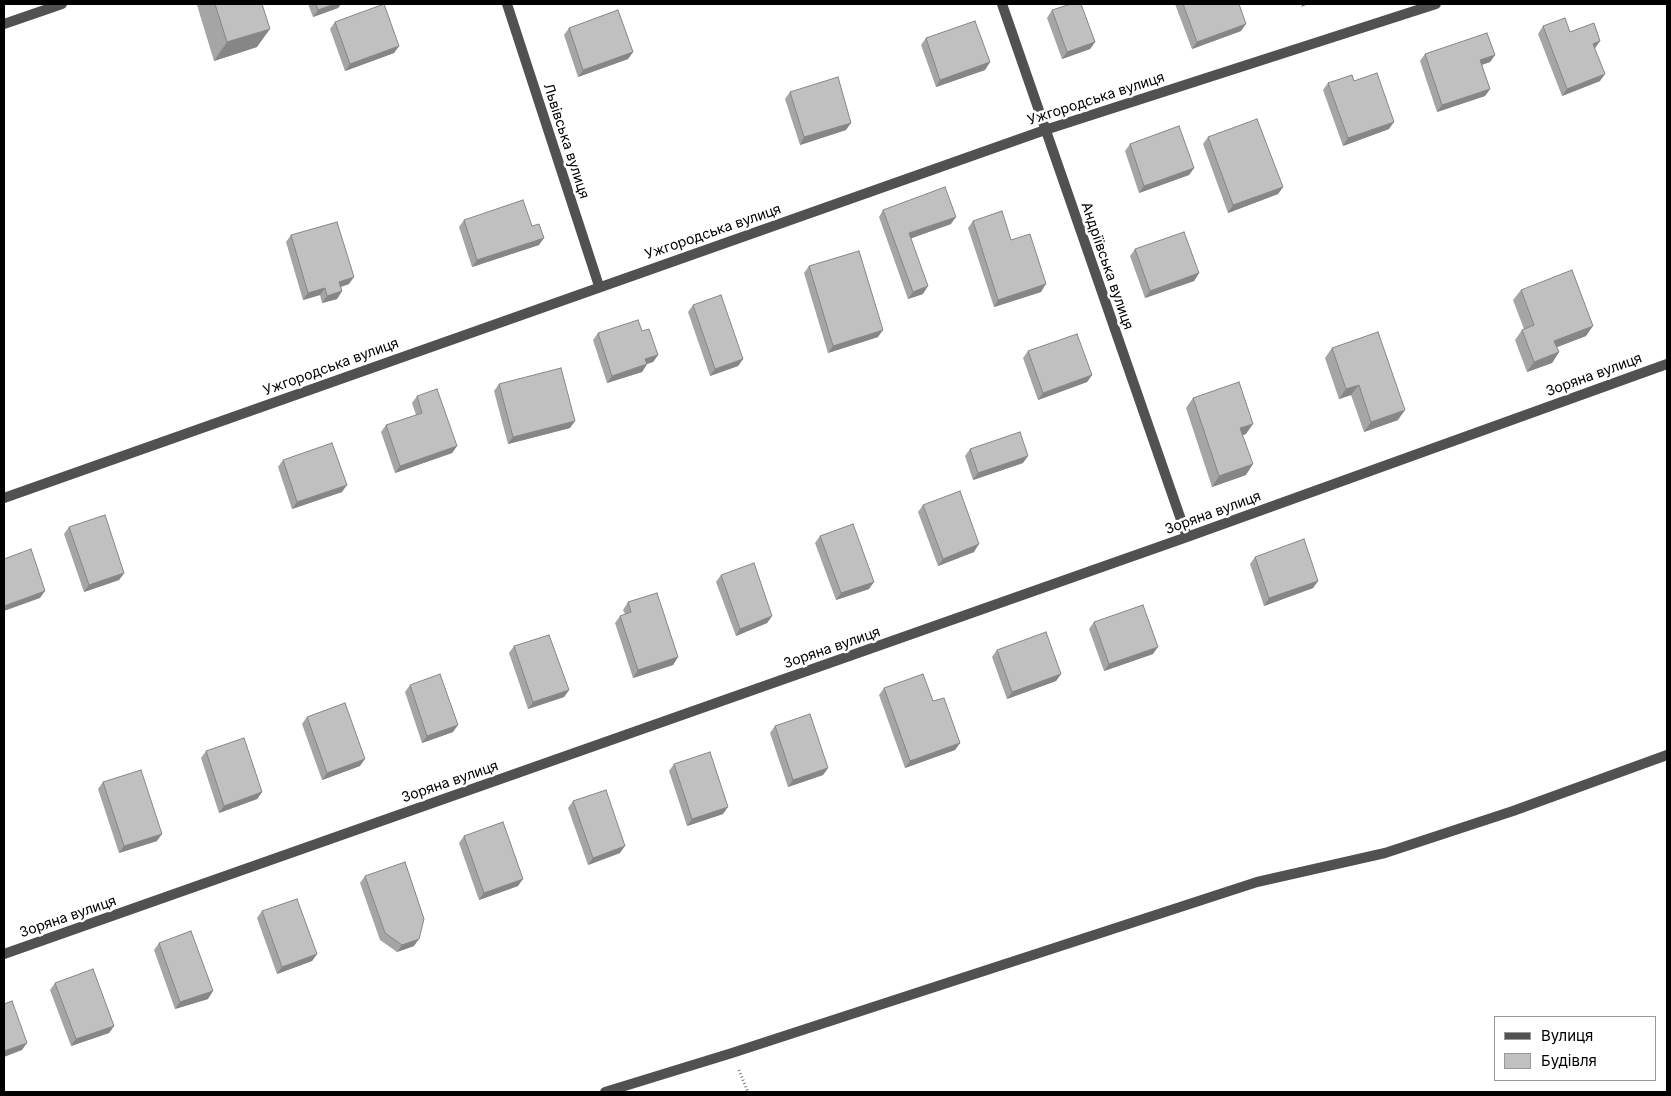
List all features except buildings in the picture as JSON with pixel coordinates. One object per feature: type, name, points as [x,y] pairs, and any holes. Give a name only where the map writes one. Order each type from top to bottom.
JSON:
[{"type":"street","points":[[4,24],[62,4]]},
{"type":"street","name":"Львівська вулиця","points":[[507,4],[599,286]]},
{"type":"street","name":"Андріївська вулиця","points":[[1002,4],[1187,537]]},
{"type":"street","name":"Ужгородська вулиця","points":[[4,498],[599,286],[1045,130],[1436,4]]},
{"type":"street","name":"Зоряна вулиця","points":[[4,954],[1187,537],[1667,364]]},
{"type":"street","points":[[605,1092],[741,1050],[1257,882],[1385,853],[1514,811],[1667,754]]}]
